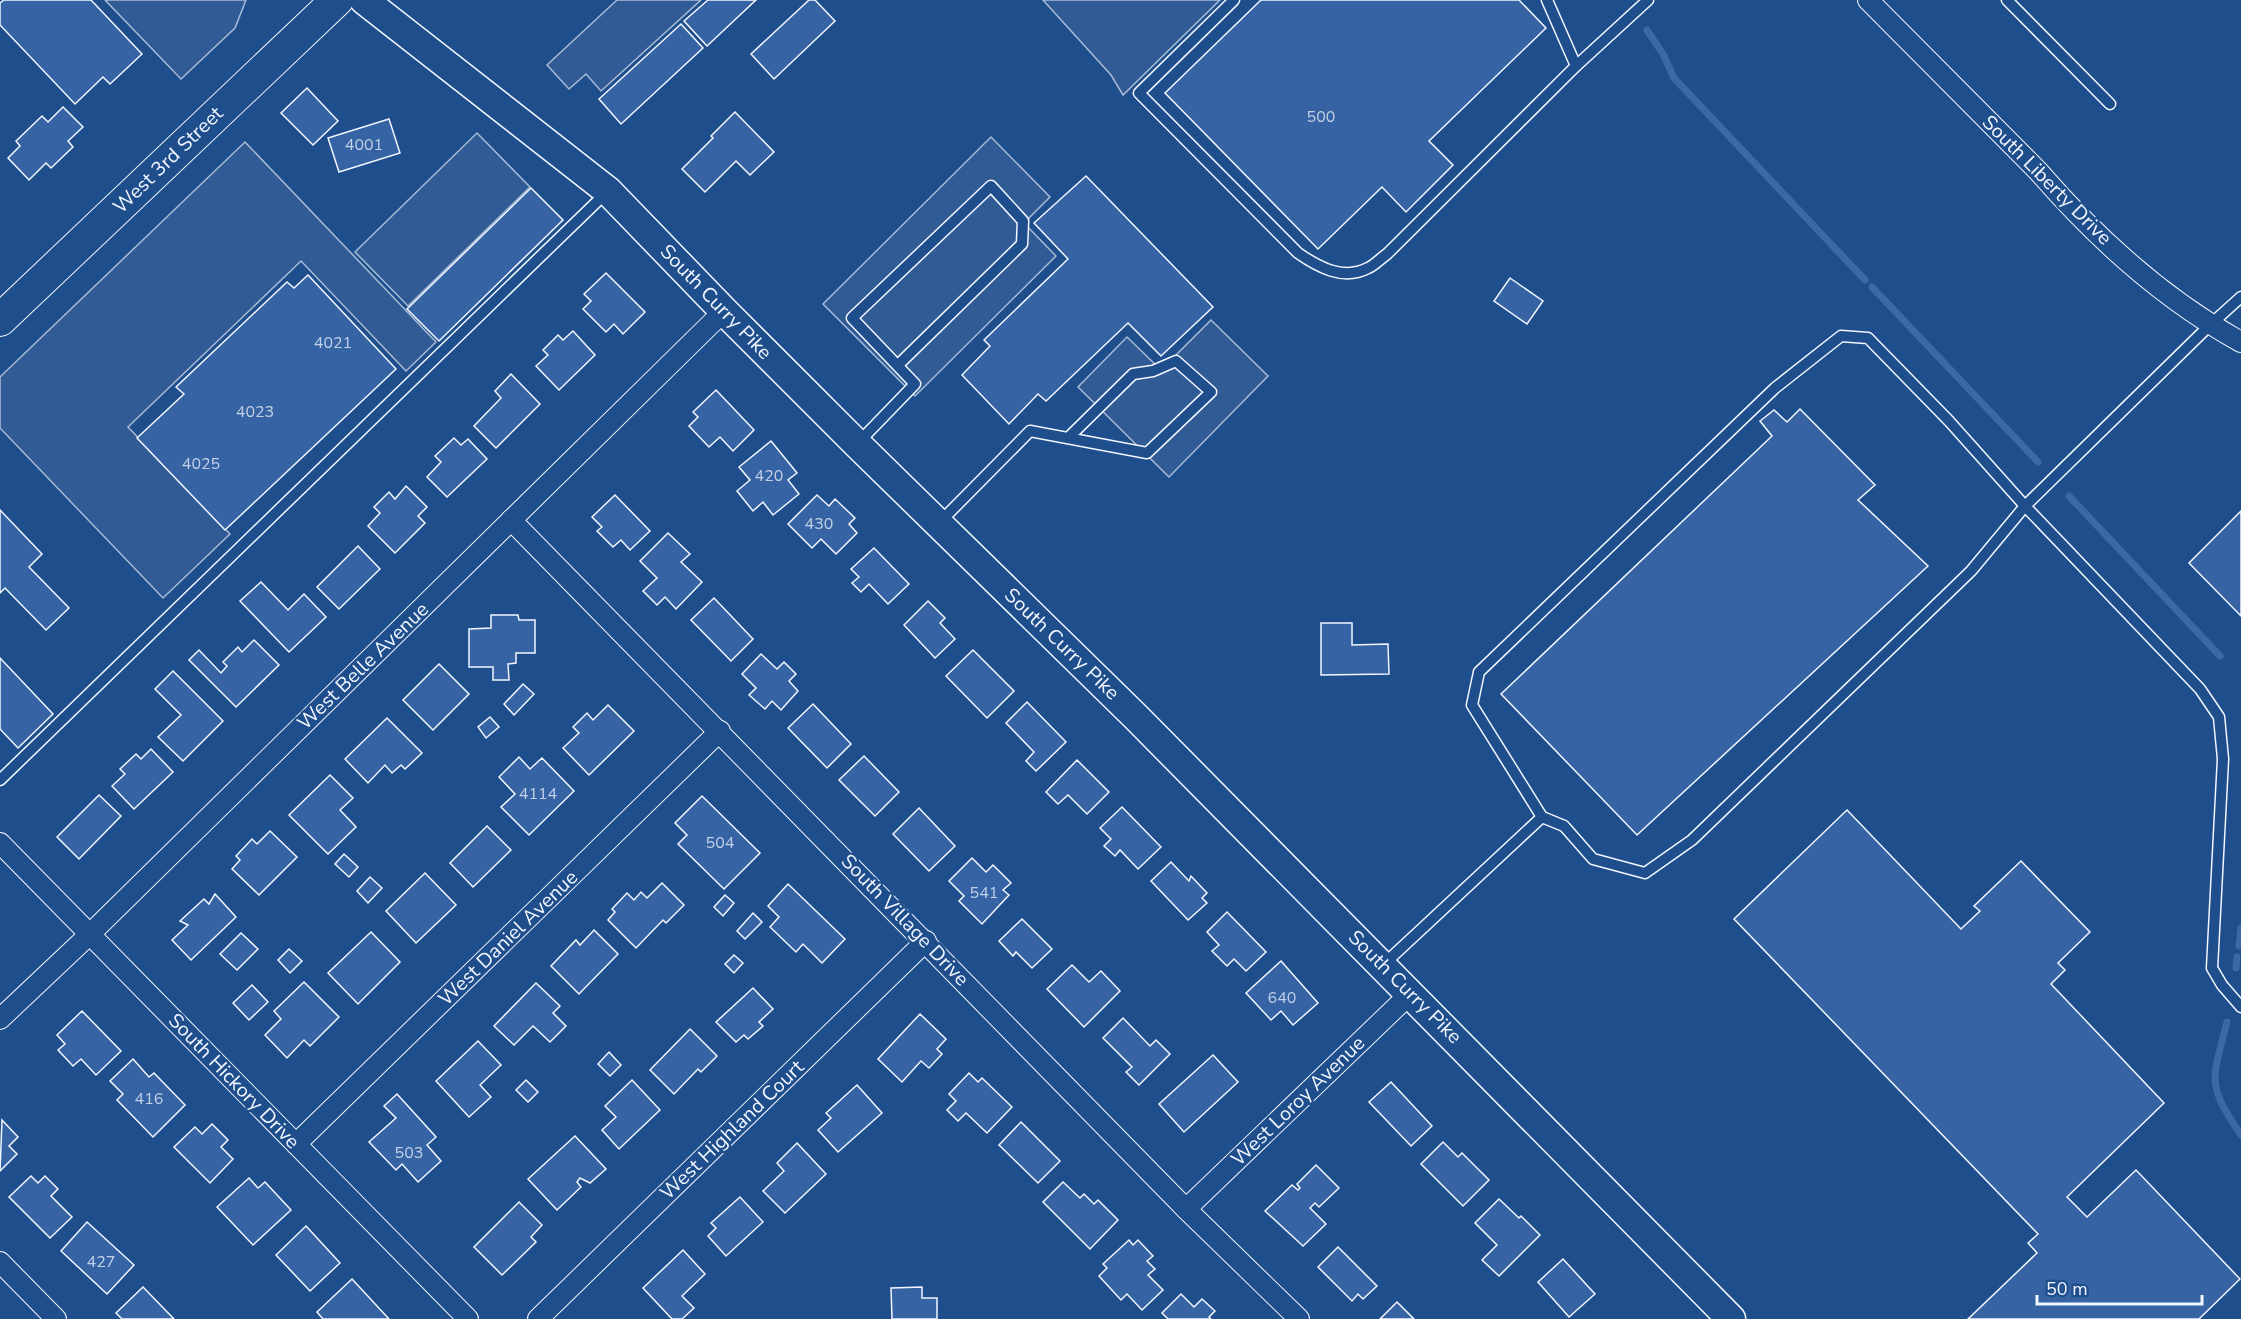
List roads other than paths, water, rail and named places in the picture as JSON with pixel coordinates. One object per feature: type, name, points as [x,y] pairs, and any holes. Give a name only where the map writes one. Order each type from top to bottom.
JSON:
[{"type":"main road","name":"West 3rd Street","points":[[0,320],[337,0]]},
{"type":"main road","name":"South Curry Pike","points":[[364,0],[608,191],[857,444],[1136,717],[1411,993],[1731,1319]]},
{"type":"street","name":"South Liberty Drive","points":[[1868,0],[2038,171],[2072,209],[2144,277],[2210,325],[2241,342]]},
{"type":"street","name":"West Belle Avenue","points":[[0,1019],[90,934],[724,311]]},
{"type":"street","name":"South Village Drive","points":[[511,520],[926,941],[1186,1209],[1299,1319]]},
{"type":"street","name":"West Daniel Avenue","points":[[296,1144],[720,731]]},
{"type":"street","name":"South Hickory Drive","points":[[0,843],[468,1319]]},
{"type":"street","name":"West Highland Court","points":[[538,1319],[926,941]]},
{"type":"street","name":"West Loroy Avenue","points":[[1186,1209],[1411,993]]},
{"type":"street","points":[[0,1262],[56,1319]]},
{"type":"lane","points":[[1234,0],[1139,93],[1298,253],[1319,268],[1344,274],[1367,269],[1387,254],[1576,66],[1648,0]]},
{"type":"lane","points":[[1547,0],[1576,66]]},
{"type":"lane","points":[[2007,0],[2110,104]]},
{"type":"lane","points":[[857,444],[915,384],[852,318],[991,186],[1023,221],[1022,244],[898,365]]},
{"type":"lane","points":[[0,780],[608,191]]},
{"type":"lane","points":[[2241,297],[2025,506],[1971,571],[1814,723],[1692,840],[1645,873],[1593,859],[1564,826],[1542,817],[1472,705],[1479,672],[1775,388],[1841,336],[1868,338],[1949,421],[2025,506],[2200,689],[2219,717],[2223,759],[2212,969],[2241,1007]]},
{"type":"lane","points":[[939,523],[1030,430],[1068,438],[1147,453],[1210,392],[1176,361],[1153,371],[1133,374],[1068,438]]},
{"type":"lane","points":[[1383,965],[1542,817]]},
{"type":"waterway","points":[[1647,30],[1663,54],[1674,78],[1865,280]]},
{"type":"waterway","points":[[1872,287],[2038,462]]},
{"type":"waterway","points":[[2069,496],[2220,656]]},
{"type":"waterway","points":[[2239,946],[2241,928]]},
{"type":"waterway","points":[[2236,968],[2237,957]]},
{"type":"waterway","points":[[2227,1022],[2218,1057],[2215,1081],[2222,1104],[2241,1135]]}]
